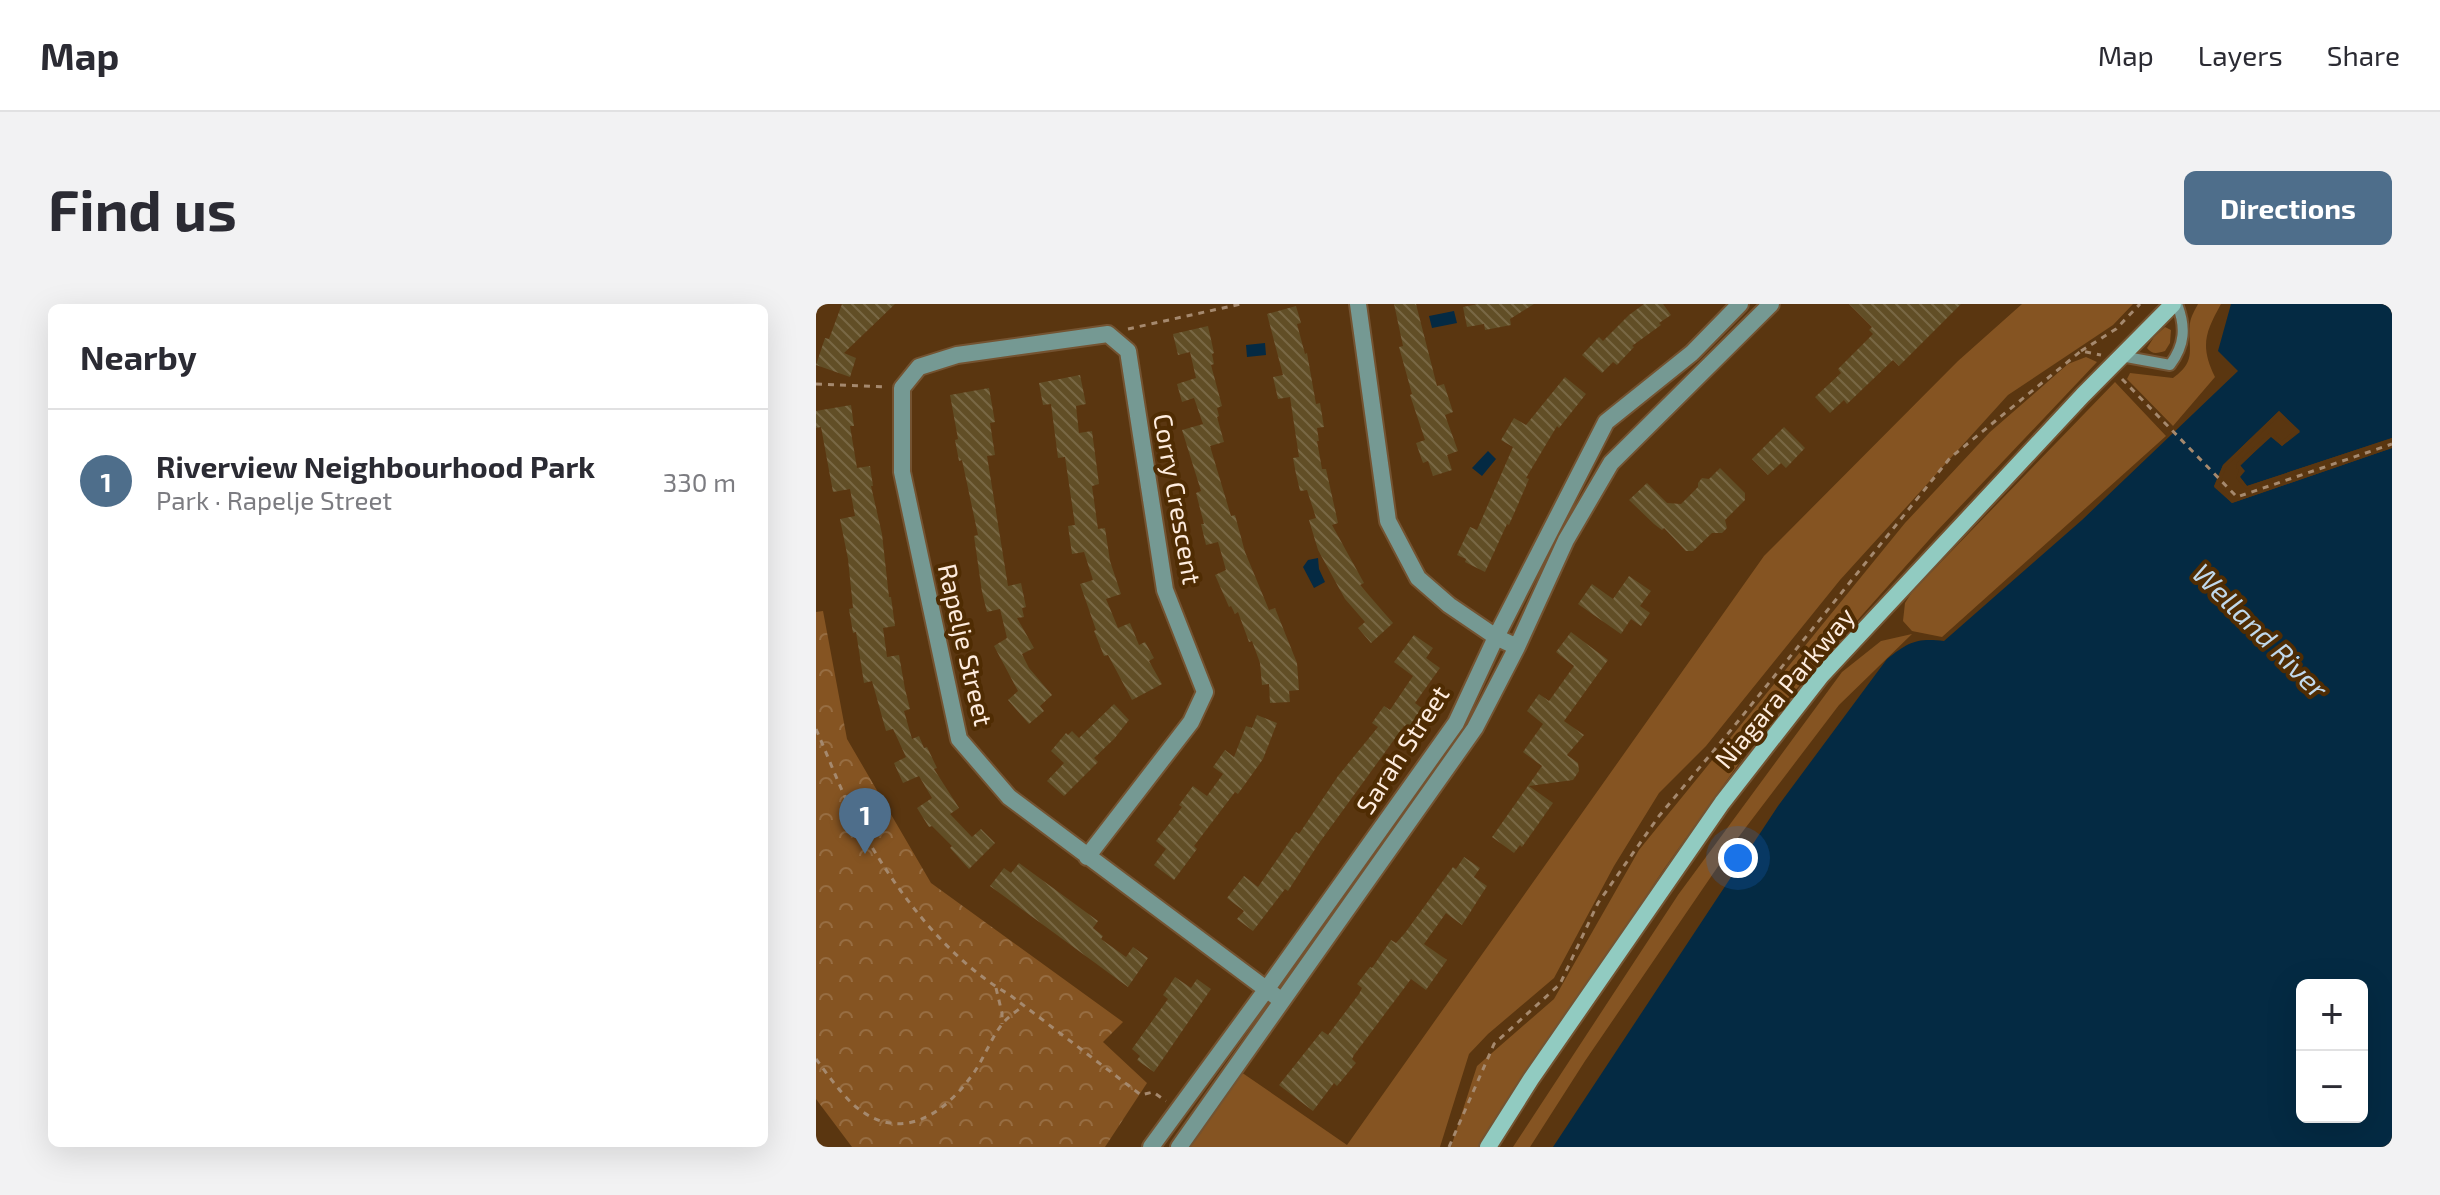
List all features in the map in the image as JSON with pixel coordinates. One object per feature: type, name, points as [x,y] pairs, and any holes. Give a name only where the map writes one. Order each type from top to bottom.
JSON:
[{"type":"main road","name":"Niagara Parkway","points":[[1488,1147],[1531,1079],[1722,803],[1821,676],[1914,574],[2175,304]]},
{"type":"street","points":[[1358,304],[1388,521],[1418,578],[1449,605],[1496,637],[1517,647]]},
{"type":"street","name":"Sarah Street","points":[[1151,1147],[1456,723],[1496,637],[1606,422],[1692,353],[1740,304]]},
{"type":"street","name":"Sarah Street","points":[[1179,1147],[1475,728],[1517,647],[1566,540],[1611,463],[1771,304]]},
{"type":"street","points":[[902,388],[919,367],[957,355],[1108,334]]},
{"type":"street","name":"Corry Crescent","points":[[1087,857],[1191,722],[1205,692],[1165,590],[1128,351],[1108,334]]},
{"type":"street","name":"Rapelje Street","points":[[902,388],[902,472],[959,739],[1009,797],[1282,1001]]},
{"type":"lane","points":[[2116,362],[2170,365],[2181,351],[2184,322],[2175,304]]},
{"type":"lane","points":[[1692,353],[1707,367]]},
{"type":"path","points":[[1108,334],[1241,304]]},
{"type":"path","points":[[1449,1147],[1494,1044],[1560,984],[1598,903],[1659,816],[1950,458],[2081,351],[2116,329],[2140,304]]},
{"type":"path","points":[[2081,351],[2116,362],[2170,430],[2237,497],[2392,444]]},
{"type":"path","points":[[816,384],[902,388]]},
{"type":"path","points":[[816,729],[846,798],[885,867],[937,936],[995,987],[1141,1095],[1153,1092],[1179,1110]]},
{"type":"path","points":[[995,987],[1002,1024]]},
{"type":"path","points":[[816,1059],[848,1099],[867,1114],[895,1124],[915,1122],[928,1117],[951,1100],[974,1072],[1002,1024],[1023,1006]]},
{"type":"green space","points":[[2022,304],[2133,304],[2113,325],[2008,395],[1840,580],[1706,746],[1659,793],[1614,866],[1554,978],[1469,1054],[1440,1147],[1188,1147],[1241,1072],[1347,1145],[1764,556],[1958,361]]},
{"type":"green space","points":[[2198,304],[2221,304],[2206,340],[2207,357],[2215,377],[2173,426],[2127,379],[2130,373],[2173,378],[2181,372],[2189,360],[2190,323]]},
{"type":"green space","points":[[2165,327],[2171,330],[2170,343],[2165,351],[2151,352],[2147,348]]},
{"type":"green space","points":[[2086,357],[2097,362],[1936,532],[1774,714],[1664,869],[1480,1147],[1451,1147],[1477,1066],[1554,999],[1639,850],[1905,523],[1990,432],[2068,364]]},
{"type":"green space","points":[[2115,382],[2166,436],[1942,637],[1912,631],[1903,621],[1905,603],[1912,592]]},
{"type":"green space","points":[[823,611],[847,739],[931,883],[1123,1022],[1103,1042],[1147,1083],[1105,1147],[852,1147],[816,1099],[816,612]]},
{"type":"green space","points":[[1912,634],[1839,705],[1734,843],[1530,1147],[1513,1147],[1678,895],[1842,672],[1881,641]]},
{"type":"water","name":"Welland River","points":[[2231,304],[2392,304],[2392,438],[2247,486],[2240,477],[2240,466],[2271,436],[2282,446],[2300,432],[2279,411],[2223,465],[2214,486],[2232,503],[2392,448],[2392,1147],[1553,1147],[1778,806],[1887,659],[1913,642],[1944,641],[2082,520],[2238,371],[2218,351]]},
{"type":"water","points":[[1454,311],[1457,323],[1432,328],[1429,316]]},
{"type":"water","points":[[1265,343],[1266,355],[1247,357],[1246,345]]},
{"type":"water","points":[[1488,451],[1496,459],[1482,476],[1472,468]]},
{"type":"water","points":[[1318,558],[1325,582],[1314,588],[1303,567],[1308,560]]},
{"type":"pier","points":[[2279,411],[2300,431],[2282,446],[2271,437],[2240,465],[2245,471],[2240,477],[2247,486],[2392,438],[2392,442],[2246,489],[2236,478],[2239,471],[2237,463],[2269,433],[2282,441],[2294,431],[2279,416],[2226,467],[2219,486],[2233,498],[2392,444],[2392,448],[2232,503],[2214,487],[2223,465]]},
{"type":"building","points":[[842,304],[895,304],[844,353],[856,358],[850,377],[816,365]]},
{"type":"building","points":[[1394,304],[1416,304],[1437,386],[1444,384],[1453,412],[1445,415],[1458,451],[1447,455],[1452,470],[1433,476],[1428,461],[1423,463],[1416,443],[1425,440],[1399,347],[1403,346]]},
{"type":"building","points":[[1534,304],[1510,319],[1511,325],[1485,330],[1484,324],[1467,327],[1463,307]]},
{"type":"building","points":[[1644,304],[1663,304],[1671,315],[1632,346],[1617,365],[1613,362],[1602,373],[1582,355],[1599,337],[1603,341]]},
{"type":"building","points":[[1849,304],[1961,304],[1899,366],[1893,360],[1847,404],[1844,400],[1830,413],[1815,397],[1841,373],[1838,369],[1873,334],[1869,330],[1872,327]]},
{"type":"building","points":[[1296,306],[1301,323],[1297,324],[1324,427],[1317,428],[1317,441],[1338,523],[1332,525],[1364,583],[1360,585],[1393,623],[1371,643],[1358,628],[1365,622],[1345,599],[1318,550],[1309,520],[1316,518],[1307,490],[1300,491],[1293,458],[1299,457],[1290,397],[1278,399],[1273,377],[1283,375],[1267,314]]},
{"type":"building","points":[[1208,326],[1214,353],[1214,364],[1211,365],[1222,406],[1217,408],[1217,417],[1224,442],[1210,446],[1245,552],[1269,610],[1275,608],[1297,663],[1299,690],[1289,691],[1290,702],[1270,703],[1269,684],[1262,685],[1260,663],[1252,641],[1249,642],[1238,612],[1235,614],[1229,607],[1215,575],[1226,570],[1218,542],[1206,545],[1201,524],[1204,524],[1196,493],[1201,491],[1182,430],[1203,424],[1194,398],[1182,402],[1177,384],[1196,378],[1190,352],[1178,355],[1173,334]]},
{"type":"building","points":[[1080,375],[1086,404],[1076,406],[1079,433],[1092,431],[1099,484],[1092,486],[1098,529],[1105,528],[1110,561],[1121,594],[1106,599],[1118,628],[1130,623],[1139,645],[1145,642],[1154,658],[1149,661],[1162,684],[1132,700],[1108,655],[1104,656],[1080,584],[1093,580],[1084,552],[1072,554],[1068,526],[1075,525],[1065,457],[1058,458],[1051,404],[1043,405],[1039,383]]},
{"type":"building","points":[[1565,377],[1586,394],[1559,428],[1557,426],[1526,478],[1529,479],[1509,525],[1485,572],[1457,555],[1470,527],[1477,530],[1513,447],[1501,440],[1514,418],[1526,425]]},
{"type":"building","points":[[989,388],[995,422],[990,423],[995,455],[987,456],[1008,586],[1021,583],[1026,607],[1022,608],[1024,617],[1017,618],[1034,648],[1022,654],[1029,668],[1052,695],[1040,706],[1044,711],[1029,724],[1008,700],[1018,691],[994,646],[1007,638],[1000,609],[987,612],[974,536],[978,535],[955,440],[958,439],[950,395]]},
{"type":"building","points":[[851,405],[854,426],[850,426],[857,468],[870,466],[891,597],[895,626],[883,628],[887,657],[899,655],[910,709],[904,711],[912,739],[919,736],[924,748],[927,747],[937,768],[934,769],[959,808],[950,814],[972,837],[981,829],[995,843],[969,869],[950,848],[952,846],[932,826],[929,827],[917,808],[932,798],[919,776],[903,783],[894,763],[906,757],[893,729],[886,731],[872,681],[864,683],[849,609],[853,608],[840,519],[855,516],[850,489],[833,492],[821,427],[816,428],[816,411]]},
{"type":"building","points":[[1784,427],[1805,448],[1786,468],[1781,463],[1768,475],[1752,459]]},
{"type":"building","points":[[1720,468],[1745,493],[1745,500],[1725,520],[1727,528],[1722,533],[1712,533],[1693,551],[1686,551],[1664,528],[1662,530],[1654,524],[1629,500],[1647,483],[1667,503],[1681,504],[1698,487],[1702,478],[1709,479]]},
{"type":"building","points":[[1629,576],[1651,591],[1640,606],[1650,613],[1641,626],[1631,619],[1621,634],[1578,604],[1592,584],[1613,599]]},
{"type":"building","points":[[1571,632],[1608,660],[1564,721],[1584,735],[1567,755],[1578,763],[1579,771],[1573,780],[1529,786],[1553,803],[1522,847],[1520,845],[1514,853],[1492,837],[1542,766],[1523,752],[1543,724],[1527,711],[1539,694],[1549,701],[1574,666],[1556,652]]},
{"type":"building","points":[[1414,635],[1433,648],[1426,658],[1440,668],[1415,703],[1423,709],[1409,730],[1404,726],[1288,891],[1285,889],[1253,931],[1237,919],[1244,911],[1227,898],[1244,876],[1258,887],[1338,776],[1378,727],[1372,723],[1384,706],[1390,710],[1413,676],[1394,662]]},
{"type":"building","points":[[1114,704],[1129,720],[1094,758],[1098,762],[1064,796],[1047,781],[1064,763],[1051,751],[1066,733],[1068,735],[1072,731],[1079,738]]},
{"type":"building","points":[[1257,715],[1277,723],[1263,759],[1194,846],[1197,849],[1174,880],[1154,865],[1166,849],[1156,841],[1182,807],[1179,805],[1193,786],[1207,796],[1223,774],[1213,767],[1225,750],[1234,757],[1246,726],[1252,728]]},
{"type":"building","points":[[1464,857],[1480,868],[1474,877],[1487,886],[1462,925],[1446,913],[1424,944],[1447,960],[1426,990],[1411,979],[1354,1055],[1352,1059],[1356,1063],[1337,1086],[1334,1083],[1313,1111],[1279,1085],[1322,1031],[1328,1035],[1359,994],[1362,988],[1357,984],[1391,940],[1396,943],[1405,933],[1453,867],[1456,869]]},
{"type":"building","points":[[1019,863],[1098,921],[1093,928],[1103,936],[1101,939],[1126,957],[1133,947],[1148,958],[1128,987],[990,886],[1004,868],[1011,873]]},
{"type":"building","points":[[1175,977],[1191,988],[1197,979],[1211,989],[1154,1072],[1137,1060],[1140,1056],[1132,1049],[1168,999],[1163,995]]},
{"type":"place","name":"Riverview Neighbourhood Park","points":[[865,854]]}]
